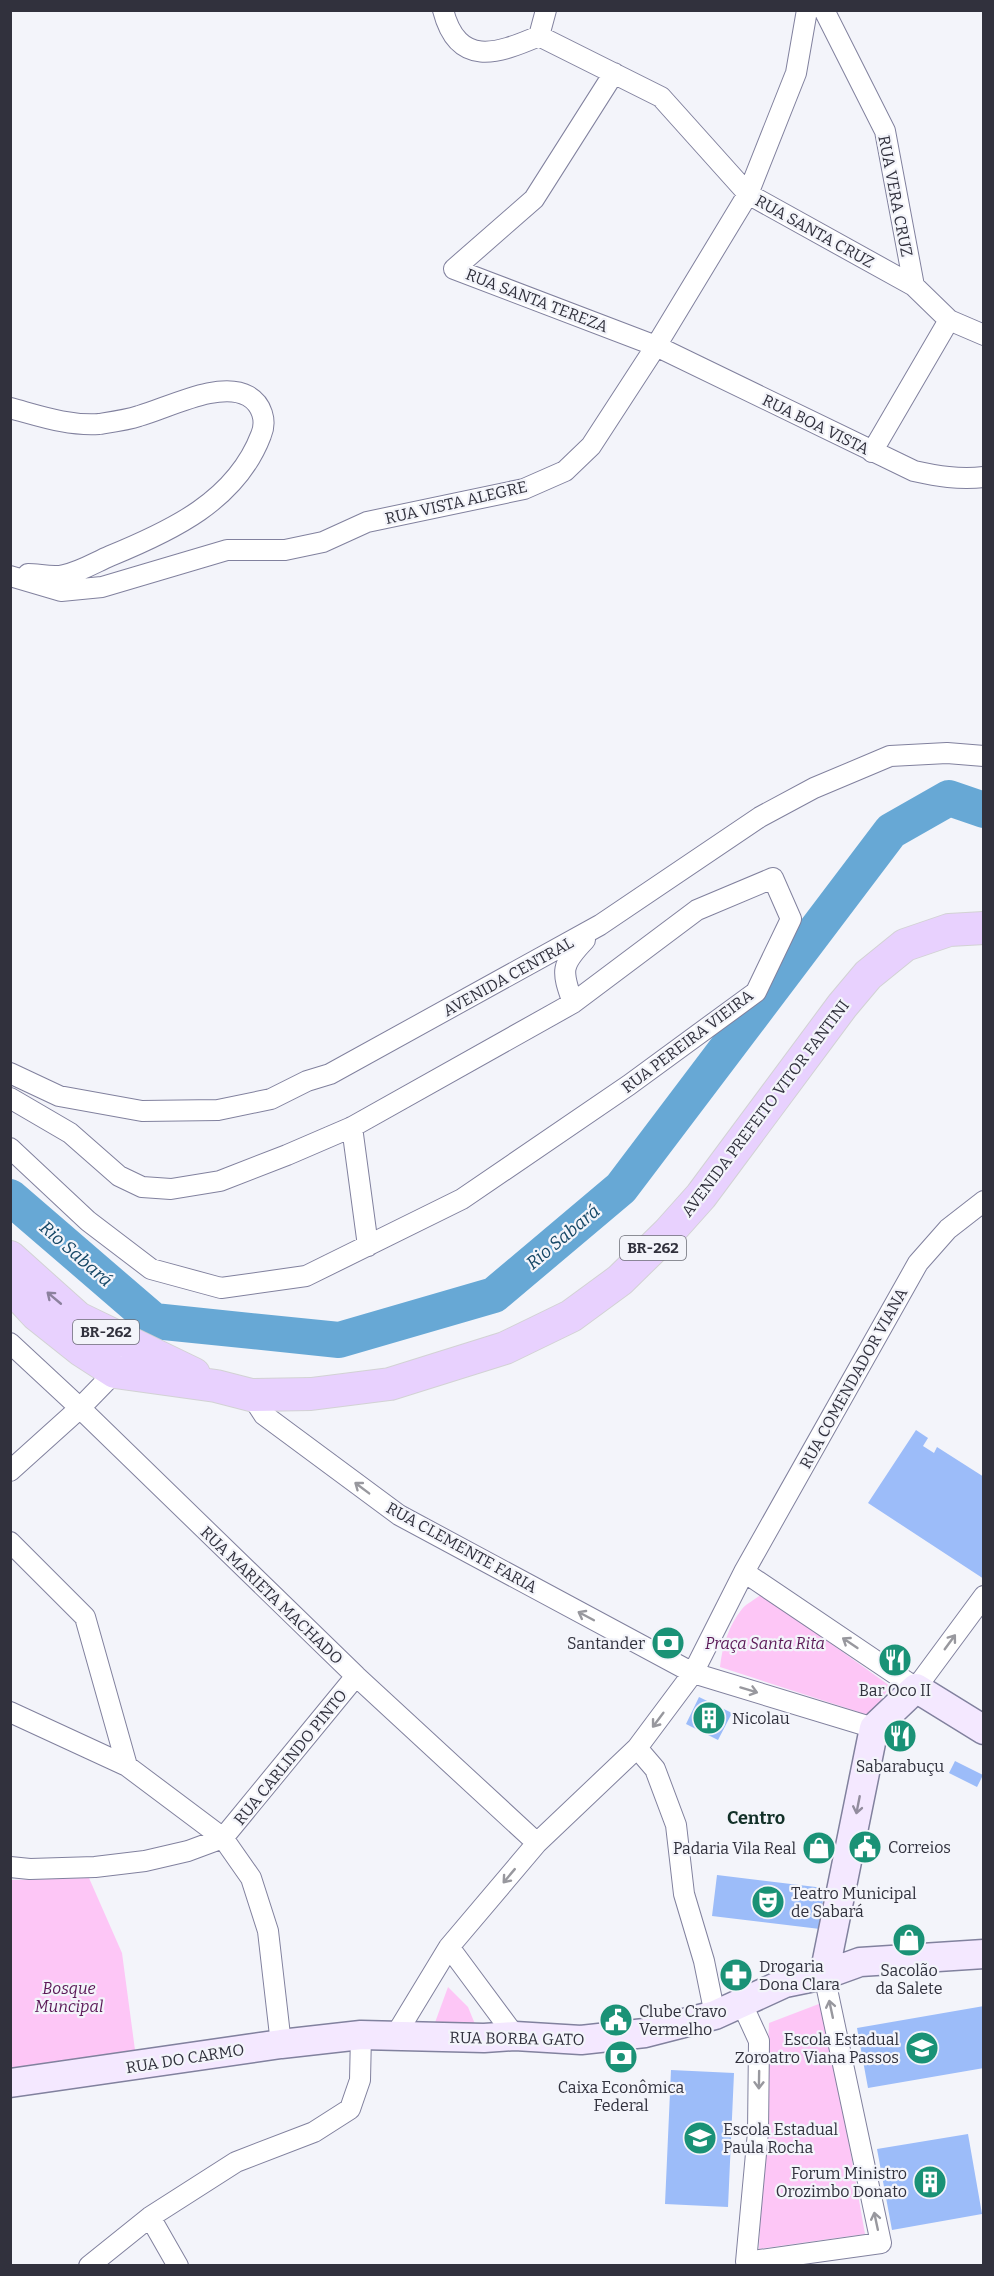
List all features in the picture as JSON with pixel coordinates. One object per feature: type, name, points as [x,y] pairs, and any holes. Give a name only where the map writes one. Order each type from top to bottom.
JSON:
[{"type":"main road","name":"AVENIDA PREFEITO VITOR FANTINI","points":[[10,1286],[24,1310],[115,1372],[216,1386],[251,1395],[311,1394],[390,1384],[505,1348],[571,1316],[620,1280],[668,1233],[701,1196],[842,1006],[868,975],[905,945],[949,930],[984,928]]},
{"type":"main road","name":"AVENIDA PREFEITO VITOR FANTINI","points":[[10,1257],[78,1317],[216,1386]]},
{"type":"main road","points":[[824,1975],[874,1728],[916,1688],[984,1730]]},
{"type":"main road","name":"RUA BORBA GATO","points":[[361,2035],[484,2038],[515,2036],[581,2040],[645,2033],[715,2015],[785,1983],[824,1975],[860,1962],[981,1948]]},
{"type":"main road","name":"RUA DO CARMO","points":[[10,2083],[281,2044],[361,2035]]},
{"type":"street","points":[[443,10],[453,37],[470,49],[486,52],[505,51],[539,36],[546,10]]},
{"type":"street","name":"RUA VISTA ALEGRE","points":[[10,574],[61,591],[102,587],[227,550],[285,550],[323,542],[367,522],[524,489],[565,471],[591,446],[656,346],[748,194],[796,73],[807,10]]},
{"type":"street","name":"RUA VERA CRUZ","points":[[824,10],[885,131],[914,286]]},
{"type":"street","name":"RUA SANTA CRUZ","points":[[539,36],[661,97],[748,194],[914,286],[950,320],[984,335]]},
{"type":"street","name":"RUA SANTA TEREZA","points":[[614,73],[534,199],[454,268],[656,346]]},
{"type":"street","points":[[872,452],[950,320]]},
{"type":"street","name":"RUA BOA VISTA","points":[[656,346],[914,471],[941,477],[984,477]]},
{"type":"street","points":[[10,408],[62,423],[98,424],[136,417],[202,394],[231,391],[249,396],[262,411],[264,428],[257,447],[237,477],[204,510],[154,538],[63,576],[10,574]]},
{"type":"street","name":"AVENIDA CENTRAL","points":[[10,1073],[59,1096],[142,1112],[218,1110],[271,1099],[307,1081],[330,1074],[600,925],[760,817],[813,788],[890,756],[947,753],[984,756]]},
{"type":"street","name":"RUA PEREIRA VIEIRA","points":[[10,1098],[70,1133],[119,1176],[142,1187],[171,1189],[220,1180],[352,1127],[573,1003],[697,910],[773,878],[791,919],[756,992],[629,1085],[462,1199],[306,1276],[221,1288],[151,1269],[88,1221],[10,1148]]},
{"type":"street","points":[[573,1003],[564,980],[568,957],[600,925]]},
{"type":"street","points":[[352,1127],[368,1246]]},
{"type":"street","name":"RUA COMENDADOR VIANA","points":[[744,1572],[918,1263],[948,1229],[984,1201]]},
{"type":"street","points":[[10,1471],[80,1408],[115,1372],[117,1357],[110,1334]]},
{"type":"street","name":"RUA MARIETA MACHADO","points":[[10,1344],[80,1408],[356,1676],[537,1842]]},
{"type":"street","name":"RUA CLEMENTE FARIA","points":[[251,1395],[264,1415],[399,1515],[693,1673]]},
{"type":"street","points":[[10,1542],[85,1617],[128,1766]]},
{"type":"street","points":[[395,2036],[449,1947],[537,1842],[637,1748],[693,1673],[744,1572],[916,1688],[984,1596]]},
{"type":"street","points":[[693,1673],[874,1728]]},
{"type":"street","name":"RUA CARLINDO PINTO","points":[[223,1838],[356,1676]]},
{"type":"street","points":[[10,1712],[128,1766],[223,1838],[251,1878],[268,1931],[281,2044]]},
{"type":"street","points":[[637,1748],[655,1769],[676,1825],[684,1894],[704,1961],[715,2015]]},
{"type":"street","points":[[10,1867],[30,1869],[95,1867],[144,1861],[188,1851],[223,1838]]},
{"type":"street","points":[[449,1947],[515,2036]]},
{"type":"street","points":[[742,2004],[759,2041],[758,2132],[746,2264],[844,2257],[881,2243],[824,1975]]},
{"type":"street","points":[[89,2265],[150,2217],[236,2162],[315,2132],[350,2109],[360,2080],[361,2035]]},
{"type":"street","points":[[150,2217],[178,2265]]},
{"type":"green space","name":"Praça Santa Rita","points":[[762,1594],[890,1686],[871,1716],[720,1667],[724,1644],[737,1615]]},
{"type":"green space","name":"Bosque Muncipal","points":[[89,1878],[122,1953],[135,2050],[11,2068],[11,1880]]},
{"type":"green space","points":[[448,1987],[468,2007],[477,2029],[433,2028]]},
{"type":"green space","points":[[824,2002],[865,2234],[759,2249],[769,2023]]},
{"type":"building","points":[[916,1430],[928,1438],[923,1446],[934,1453],[937,1447],[984,1477],[984,1579],[868,1503]]},
{"type":"building","name":"Nicolau","points":[[699,1697],[732,1713],[718,1740],[686,1724]]},
{"type":"building","points":[[955,1761],[983,1775],[977,1787],[949,1773]]},
{"type":"building","name":"Teatro Municipal de Sabará","points":[[717,1875],[824,1888],[820,1929],[712,1916]]},
{"type":"building","name":"Escola Estadual Zoroatro Viana Passos","points":[[984,2006],[984,2068],[868,2088],[857,2028]]},
{"type":"building","name":"Escola Estadual Paula Rocha","points":[[671,2070],[734,2073],[728,2207],[665,2204]]},
{"type":"building","name":"Forum Ministro Orozimbo Donato","points":[[968,2134],[982,2214],[892,2230],[877,2149]]},
{"type":"waterway","name":"Rio Sabará","points":[[10,1197],[154,1321],[339,1340],[494,1295],[621,1188],[891,831],[949,798],[984,810]]},
{"type":"place","name":"Santander","points":[[668,1643]]},
{"type":"place","name":"Bar Oco II","points":[[895,1660]]},
{"type":"place","name":"Nicolau","points":[[709,1718]]},
{"type":"place","name":"Sabarabuçu","points":[[900,1736]]},
{"type":"place","name":"Correios","points":[[865,1847]]},
{"type":"place","name":"Padaria Vila Real","points":[[819,1848]]},
{"type":"place","name":"Teatro Municipal de Sabará","points":[[768,1902]]},
{"type":"place","name":"Sacolão da Salete","points":[[909,1940]]},
{"type":"place","name":"Drogaria Dona Clara","points":[[736,1975]]},
{"type":"place","name":"Clube Cravo Vermelho","points":[[616,2020]]},
{"type":"place","name":"Escola Estadual Zoroatro Viana Passos","points":[[922,2048]]},
{"type":"place","name":"Caixa Econômica Federal","points":[[621,2057]]},
{"type":"place","name":"Escola Estadual Paula Rocha","points":[[700,2138]]},
{"type":"place","name":"Forum Ministro Orozimbo Donato","points":[[930,2182]]},
{"type":"district","name":"Centro","points":[[756,1818]]}]
